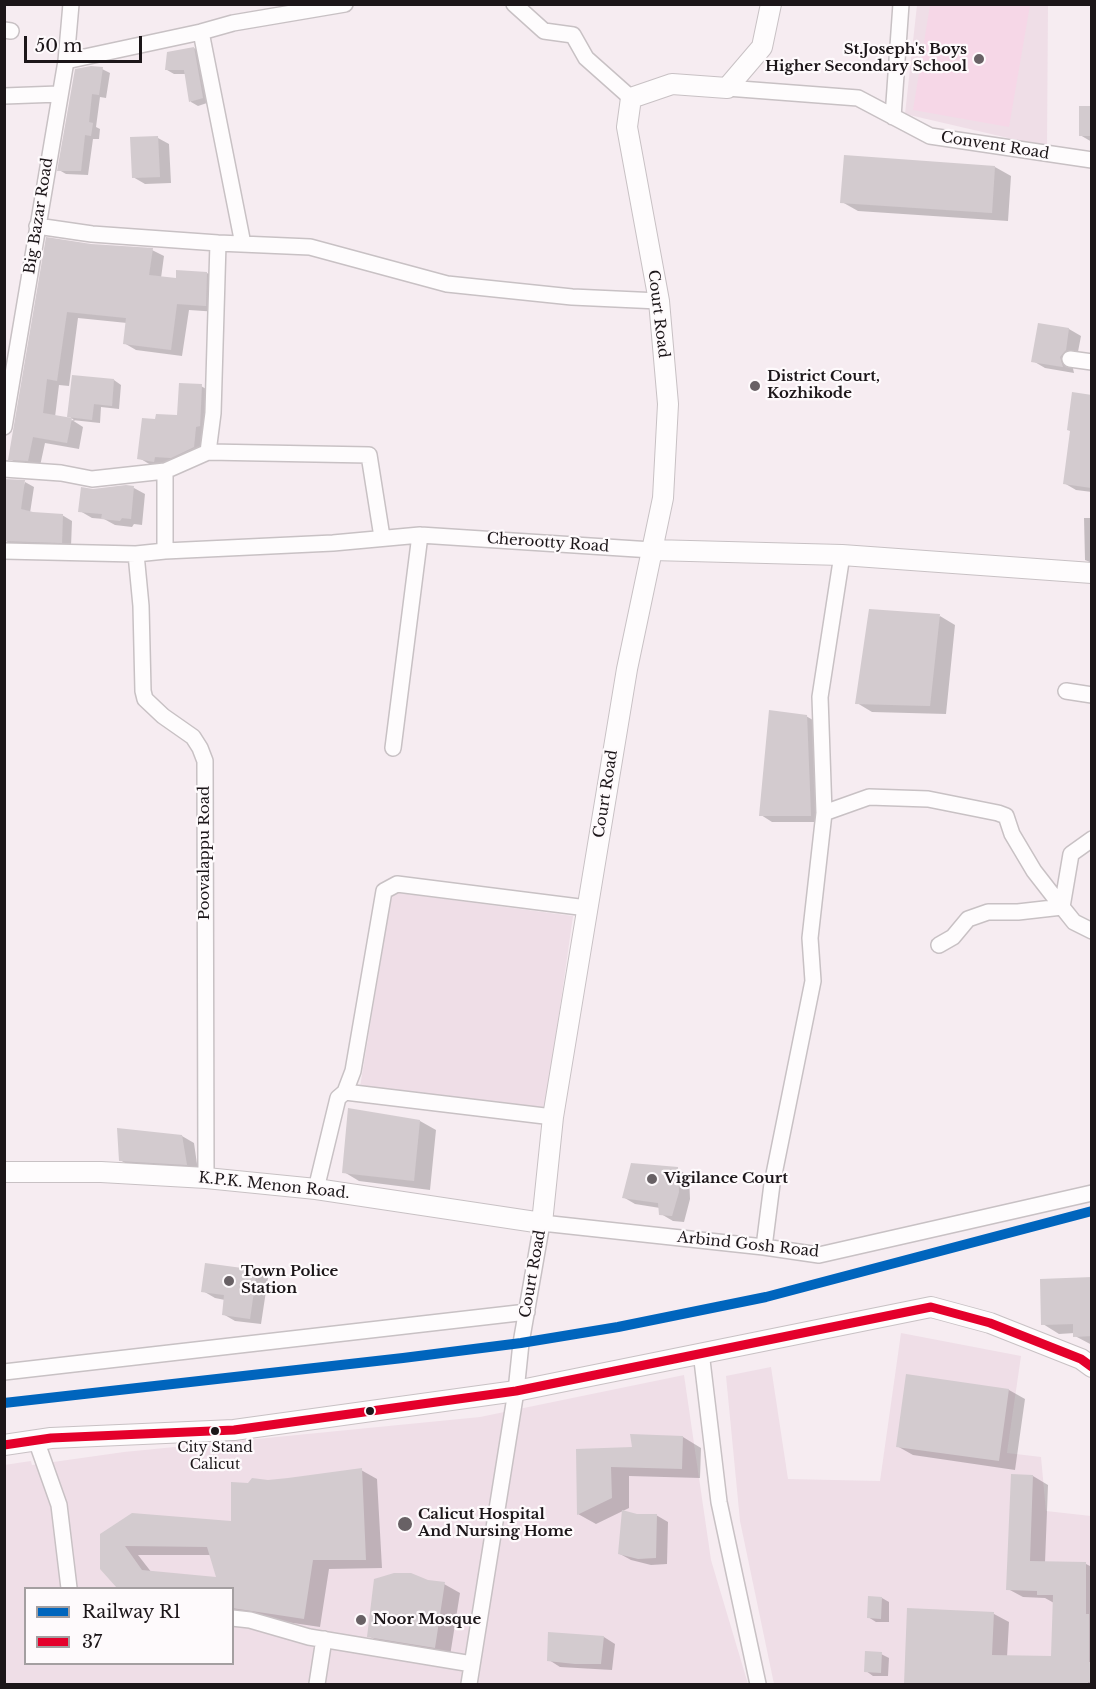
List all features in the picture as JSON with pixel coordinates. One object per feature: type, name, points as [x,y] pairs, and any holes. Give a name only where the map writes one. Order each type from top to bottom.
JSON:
[{"type":"main road","points":[[631,98],[672,84],[727,88],[762,47],[771,4]]},
{"type":"main road","name":"Court Road","points":[[542,1222],[553,1117],[587,908],[627,669],[663,498],[668,404],[659,301],[627,127],[631,98]]},
{"type":"main road","name":"Cherootty Road","points":[[652,550],[842,555],[1092,573]]},
{"type":"main road","name":"K.P.K. Menon Road.","points":[[4,1173],[100,1172],[206,1178],[316,1189],[542,1222]]},
{"type":"main road","points":[[4,1445],[36,1440],[234,1430],[516,1391],[931,1307],[990,1323],[1081,1359],[1092,1367]]},
{"type":"street","name":"Big Bazar Road","points":[[4,427],[66,61],[71,4]]},
{"type":"street","points":[[66,61],[233,23],[345,4]]},
{"type":"street","points":[[514,4],[544,31],[573,35],[586,58],[631,98]]},
{"type":"street","points":[[893,117],[901,4]]},
{"type":"street","points":[[201,32],[243,244]]},
{"type":"street","name":"Convent Road","points":[[727,88],[858,98],[930,136],[1092,160]]},
{"type":"street","points":[[4,96],[59,94]]},
{"type":"street","points":[[38,226],[92,234],[310,247],[447,284],[572,297],[659,301]]},
{"type":"street","points":[[208,452],[213,413],[218,243]]},
{"type":"street","points":[[1070,359],[1092,362]]},
{"type":"street","points":[[4,469],[61,473],[92,479],[165,471],[208,452],[369,455],[382,537]]},
{"type":"street","points":[[165,471],[165,551]]},
{"type":"street","points":[[393,748],[420,535]]},
{"type":"street","name":"Cherootty Road","points":[[4,551],[136,554],[333,543],[420,535],[652,550]]},
{"type":"street","name":"Poovalappu Road","points":[[136,554],[145,699],[163,716],[193,737],[205,761],[206,1178]]},
{"type":"street","points":[[764,1247],[772,1184],[813,981],[810,938],[824,813],[820,698],[842,555]]},
{"type":"street","points":[[1066,691],[1092,695]]},
{"type":"street","points":[[824,813],[869,796],[928,799],[1006,816],[1012,834],[1034,871],[1074,922],[1092,931]]},
{"type":"street","points":[[1062,907],[1071,854],[1092,839]]},
{"type":"street","points":[[316,1189],[338,1098],[345,1092],[353,1071],[384,891],[397,884],[587,908]]},
{"type":"street","points":[[939,945],[953,937],[968,919],[988,912],[1018,912],[1062,907]]},
{"type":"street","points":[[345,1092],[553,1117]]},
{"type":"street","name":"Arbind Gosh Road","points":[[542,1222],[819,1255],[1092,1193]]},
{"type":"street","name":"Court Road","points":[[469,1684],[542,1222]]},
{"type":"street","points":[[4,1372],[527,1312]]},
{"type":"street","points":[[701,1352],[719,1503],[758,1684]]},
{"type":"street","points":[[36,1440],[59,1505],[69,1587]]},
{"type":"street","points":[[234,1618],[250,1620],[273,1628],[324,1639],[472,1664]]},
{"type":"street","points":[[317,1684],[324,1639]]},
{"type":"shaded area","name":"St.Joseph's Boys Higher Secondary School","points":[[917,5],[1048,5],[1047,147],[905,114]]},
{"type":"shaded area","name":"St.Joseph's Boys Higher Secondary School","points":[[930,5],[1030,5],[1009,127],[913,110]]},
{"type":"shaded area","points":[[392,892],[573,916],[545,1113],[360,1087]]},
{"type":"shaded area","points":[[901,1333],[1021,1356],[1007,1453],[1041,1457],[1046,1511],[1091,1516],[1091,1684],[774,1684],[740,1521],[726,1376],[771,1367],[788,1479],[880,1481]]},
{"type":"shaded area","points":[[684,1375],[711,1560],[748,1684],[5,1684],[4,1465],[31,1461],[32,1465],[124,1452],[480,1417]]},
{"type":"building","points":[[194,47],[203,98],[189,102],[184,70],[165,70],[167,52]]},
{"type":"building","points":[[91,66],[103,67],[99,95],[92,94],[89,122],[93,123],[91,136],[85,135],[81,171],[57,171],[75,69]]},
{"type":"building","points":[[1079,106],[1092,106],[1092,136],[1079,136]]},
{"type":"building","points":[[158,136],[160,177],[132,178],[130,137]]},
{"type":"building","points":[[844,155],[995,166],[992,213],[840,203]]},
{"type":"building","points":[[46,237],[91,244],[153,248],[149,275],[176,278],[176,270],[207,272],[206,306],[177,304],[171,350],[123,344],[126,318],[67,312],[57,381],[47,379],[43,413],[72,418],[67,443],[33,437],[28,461],[8,460]]},
{"type":"building","points":[[1038,323],[1069,328],[1066,350],[1060,357],[1063,367],[1031,362]]},
{"type":"building","points":[[72,375],[114,379],[112,406],[94,404],[92,420],[67,417]]},
{"type":"building","points":[[179,383],[202,384],[200,426],[196,427],[194,447],[171,458],[155,457],[154,462],[137,459],[142,418],[155,419],[156,414],[177,415]]},
{"type":"building","points":[[1072,392],[1092,395],[1092,488],[1063,484],[1070,431],[1067,430]]},
{"type":"building","points":[[4,479],[25,480],[21,509],[63,514],[62,543],[4,541]]},
{"type":"building","points":[[134,486],[131,519],[122,518],[120,521],[101,519],[102,514],[78,512],[81,487],[93,489]]},
{"type":"building","points":[[869,609],[940,614],[930,706],[855,704]]},
{"type":"building","points":[[769,710],[807,715],[811,816],[759,816]]},
{"type":"building","points":[[348,1108],[420,1120],[414,1181],[342,1173]]},
{"type":"building","points":[[117,1128],[182,1135],[187,1165],[119,1161]]},
{"type":"building","name":"Vigilance Court","points":[[631,1163],[678,1167],[679,1192],[672,1216],[659,1215],[658,1203],[622,1198]]},
{"type":"building","name":"Town Police Station","points":[[205,1263],[257,1270],[250,1319],[222,1315],[224,1295],[201,1292]]},
{"type":"building","points":[[1092,1277],[1092,1336],[1073,1337],[1073,1324],[1041,1325],[1040,1279]]},
{"type":"building","points":[[906,1374],[1009,1389],[999,1461],[896,1447]]},
{"type":"building","points":[[630,1434],[683,1436],[682,1469],[611,1467],[612,1498],[577,1515],[576,1449],[632,1447]]},
{"type":"building","points":[[362,1468],[366,1560],[313,1560],[304,1619],[234,1608],[234,1587],[116,1587],[100,1569],[100,1534],[132,1513],[231,1521],[231,1482],[248,1483],[252,1478],[268,1480]],"holes":[[[125,1546],[207,1547],[216,1577],[142,1570]]]},
{"type":"building","points":[[1011,1474],[1033,1475],[1030,1561],[1086,1562],[1086,1614],[1089,1614],[1089,1662],[1092,1662],[1092,1682],[1088,1684],[904,1684],[907,1608],[994,1612],[992,1655],[1051,1656],[1053,1595],[1037,1595],[1037,1591],[1006,1590]]},
{"type":"building","points":[[622,1510],[637,1514],[657,1514],[656,1558],[638,1559],[618,1554]]},
{"type":"building","points":[[394,1573],[411,1573],[428,1580],[445,1582],[435,1648],[367,1637],[374,1579]]},
{"type":"building","points":[[868,1596],[882,1597],[881,1619],[867,1618]]},
{"type":"building","points":[[548,1632],[604,1636],[601,1664],[547,1661]]},
{"type":"building","points":[[865,1651],[882,1652],[881,1673],[864,1672]]},
{"type":"railway","points":[[4,1403],[521,1343],[618,1327],[766,1297]]},
{"type":"rail line","name":"R1","points":[[4,1403],[403,1358],[521,1343],[618,1327],[766,1297],[1092,1211]]},
{"type":"transit line","name":"37","points":[[4,1445],[51,1438],[234,1430],[516,1391],[931,1307],[990,1323],[1081,1359],[1092,1367]]},
{"type":"place","name":"St.Joseph's Boys Higher Secondary School","points":[[979,59]]},
{"type":"place","name":"District Court, Kozhikode","points":[[755,386]]},
{"type":"place","name":"Vigilance Court","points":[[652,1179]]},
{"type":"place","name":"Town Police Station","points":[[229,1281]]},
{"type":"place","name":"City Stand Calicut","points":[[215,1431]]},
{"type":"place","name":"Calicut Hospital And Nursing Home","points":[[405,1524]]},
{"type":"place","name":"Noor Mosque","points":[[361,1620]]}]
